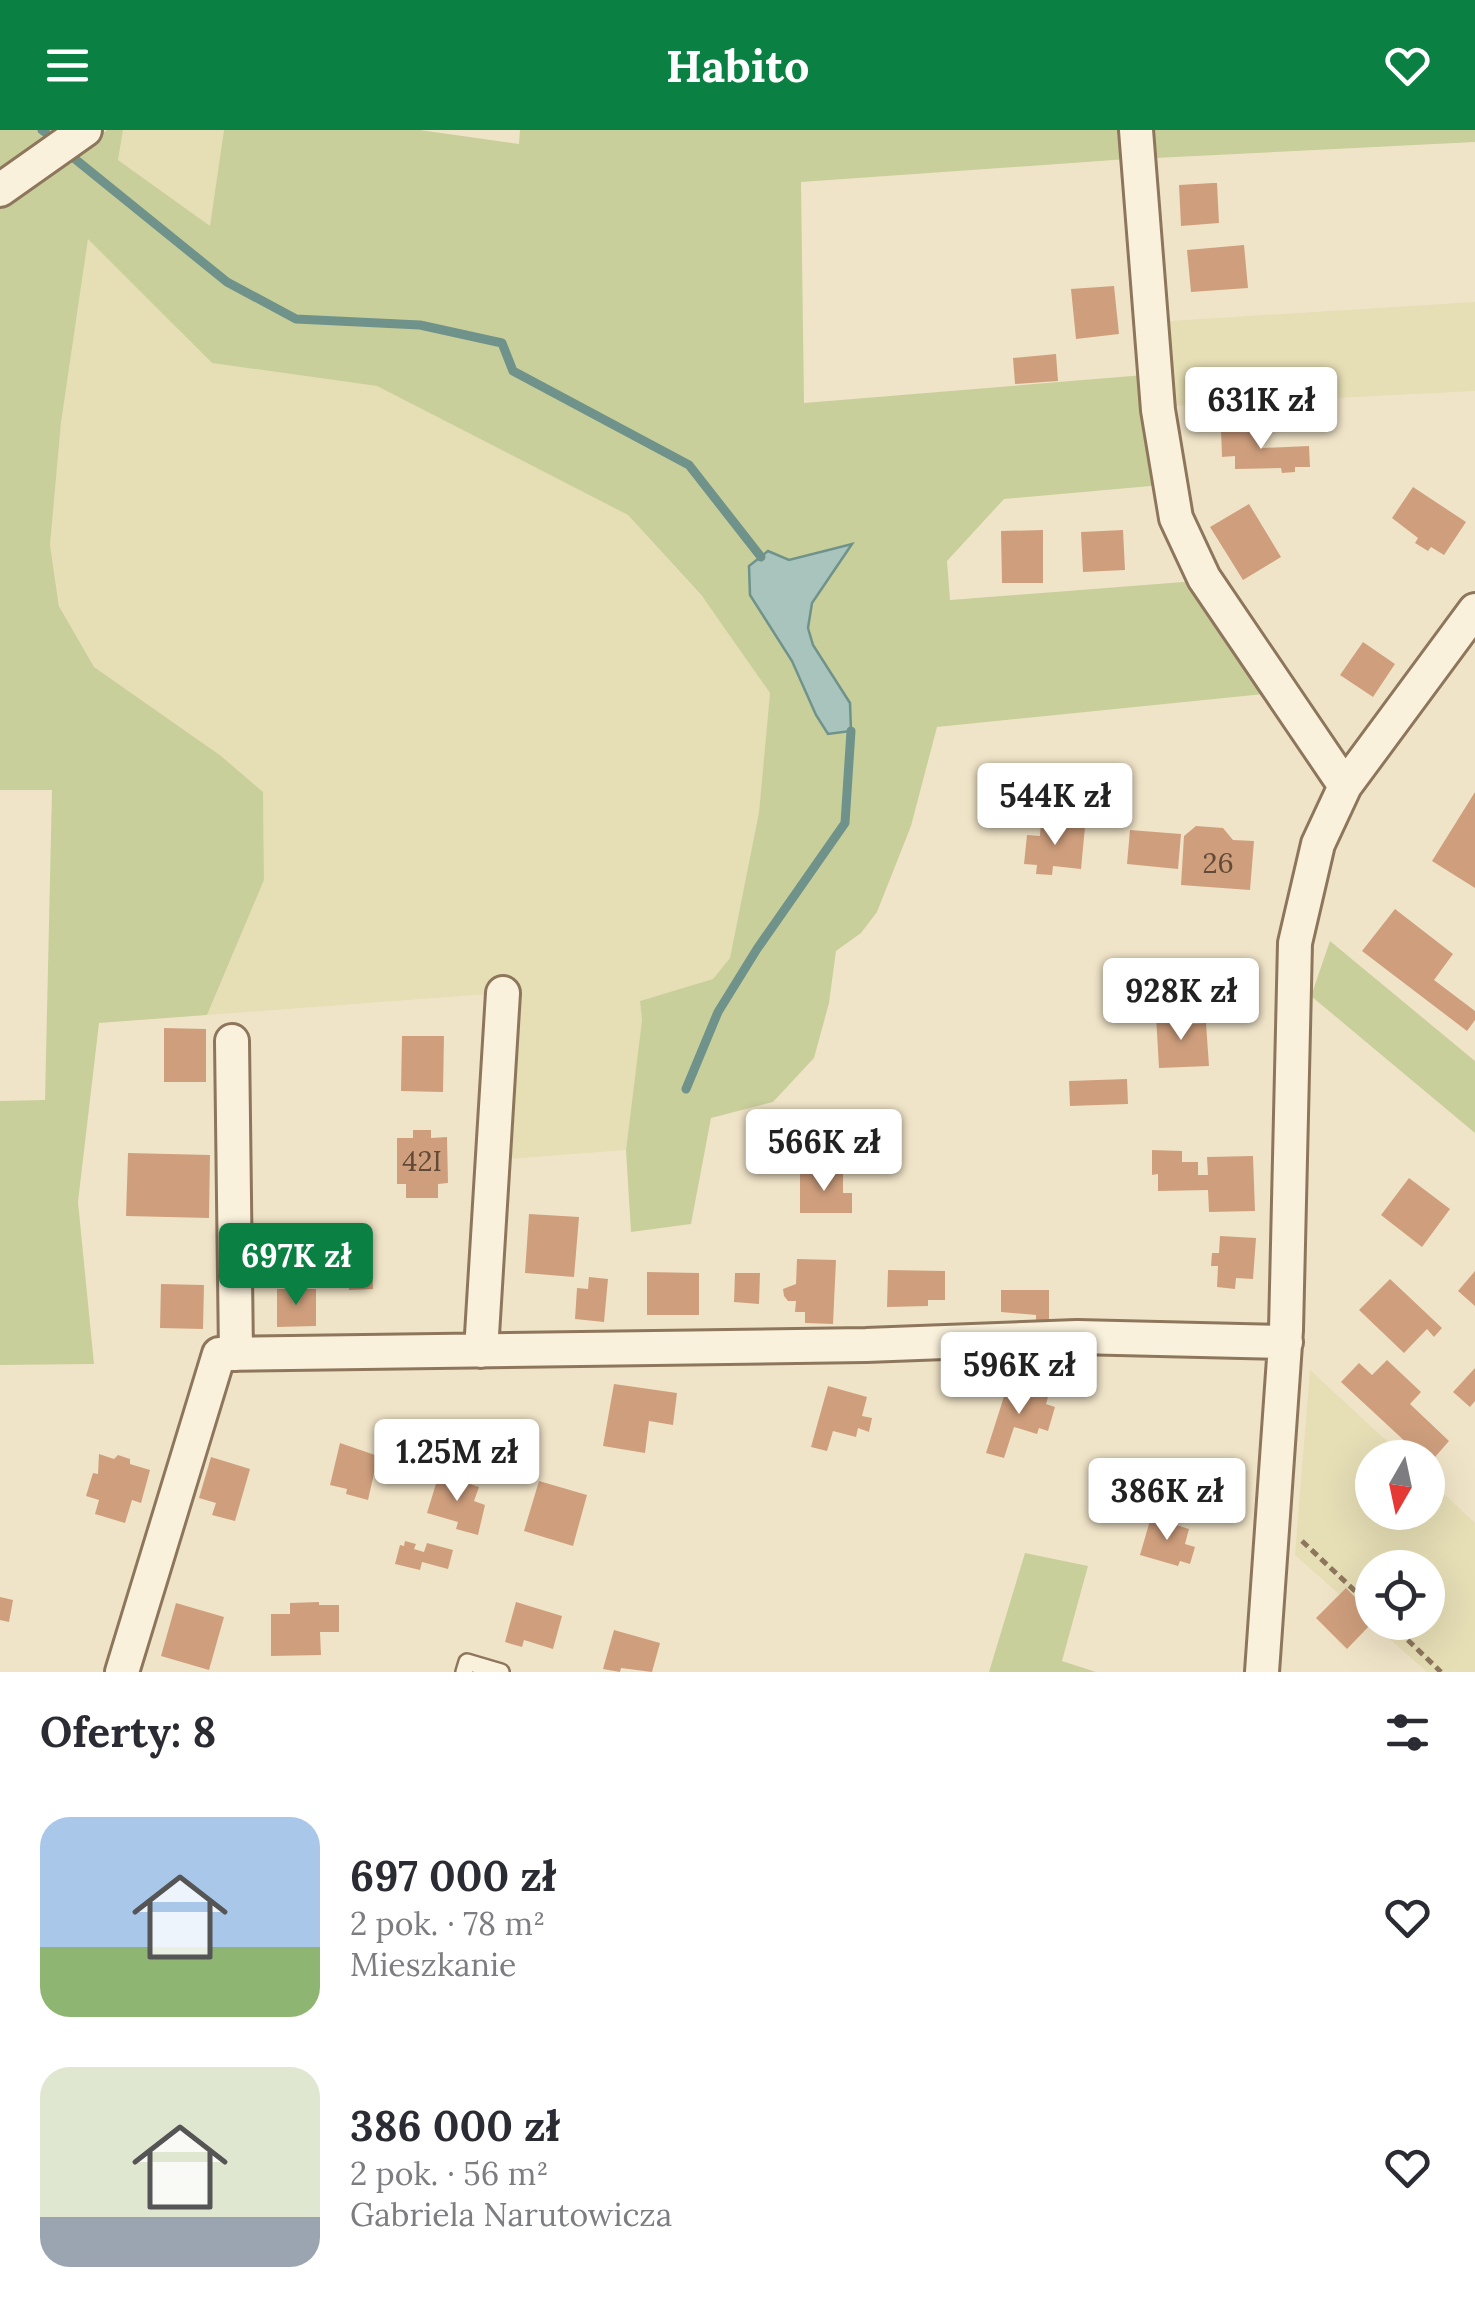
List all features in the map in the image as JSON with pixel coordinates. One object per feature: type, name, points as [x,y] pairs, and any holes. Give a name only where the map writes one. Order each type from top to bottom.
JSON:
[{"type":"street","points":[[0,190],[85,130]]},
{"type":"street","points":[[1136,130],[1158,410],[1176,518],[1204,578],[1345,786]]},
{"type":"street","points":[[1262,1672],[1286,1342],[1295,942],[1318,844],[1345,786],[1475,610]]},
{"type":"street","points":[[481,1350],[502,993]]},
{"type":"street","points":[[232,1041],[236,1354]]},
{"type":"street","points":[[122,1672],[219,1354],[866,1346],[1077,1337],[1286,1342]]},
{"type":"lane","points":[[464,1672],[467,1662],[501,1672]]},
{"type":"path","points":[[1273,1514],[1355,1591]]},
{"type":"path","points":[[1408,1640],[1441,1672]]},
{"type":"shaded area","points":[[123,130],[224,130],[211,227],[118,160]]},
{"type":"shaded area","points":[[88,238],[212,363],[377,386],[628,515],[709,605],[770,693],[759,812],[730,958],[713,979],[640,1001],[642,1020],[626,1150],[494,1160],[502,993],[207,1015],[264,880],[263,792],[220,756],[94,667],[60,607],[50,545],[61,423]]},
{"type":"shaded area","points":[[1475,302],[1475,391],[1173,406],[1169,321]]},
{"type":"shaded area","points":[[1310,1370],[1386,1440],[1355,1440],[1355,1530],[1445,1530],[1445,1495],[1475,1523],[1475,1672],[1427,1672],[1391,1640],[1445,1640],[1445,1550],[1355,1550],[1355,1608],[1295,1555]]},
{"type":"green space","points":[[0,130],[60,130],[0,174]]},
{"type":"green space","points":[[107,130],[123,130],[118,160],[210,226],[224,130],[420,130],[519,144],[520,130],[1126,130],[1128,159],[801,182],[804,403],[1144,375],[1162,485],[1004,499],[947,561],[950,600],[1196,581],[1264,694],[937,727],[911,826],[877,912],[861,933],[836,951],[829,1003],[814,1058],[773,1102],[711,1118],[691,1224],[631,1232],[626,1150],[642,1020],[640,1001],[713,979],[730,958],[759,812],[770,693],[702,596],[628,515],[377,386],[212,363],[88,239],[61,423],[50,545],[59,606],[94,667],[221,756],[263,792],[264,880],[207,1015],[99,1023],[78,1202],[94,1364],[0,1365],[0,1101],[45,1100],[52,790],[0,790],[0,206]]},
{"type":"green space","points":[[1153,130],[1475,130],[1475,142],[1155,158]]},
{"type":"green space","points":[[1330,941],[1475,1061],[1475,1133],[1311,996]]},
{"type":"green space","points":[[1025,1553],[1088,1566],[1062,1661],[1096,1672],[989,1672]]},
{"type":"water","points":[[852,544],[812,603],[808,628],[813,645],[850,703],[851,731],[828,734],[792,661],[750,595],[749,566],[768,551],[789,560]]},
{"type":"building","points":[[1217,183],[1219,223],[1181,226],[1179,185]]},
{"type":"building","points":[[1244,245],[1248,288],[1191,292],[1187,250]]},
{"type":"building","points":[[1114,286],[1119,334],[1076,339],[1071,289]]},
{"type":"building","points":[[1056,354],[1058,381],[1015,384],[1013,358]]},
{"type":"building","points":[[1262,429],[1262,448],[1309,446],[1310,467],[1295,467],[1295,472],[1282,473],[1281,468],[1235,469],[1235,456],[1222,457],[1221,430]]},
{"type":"building","points":[[1413,487],[1466,522],[1444,555],[1415,543],[1418,538],[1392,518]]},
{"type":"building","points":[[1249,504],[1281,557],[1243,580],[1210,527]]},
{"type":"building","points":[[1043,530],[1043,583],[1002,583],[1001,531]]},
{"type":"building","points":[[1123,530],[1125,570],[1083,572],[1081,532]]},
{"type":"building","points":[[1363,642],[1395,664],[1373,697],[1340,675]]},
{"type":"building","points":[[1475,792],[1475,888],[1432,861]]},
{"type":"building","points":[[1041,823],[1085,827],[1081,869],[1053,866],[1052,875],[1036,874],[1037,865],[1024,864],[1027,835],[1040,836]]},
{"type":"building","points":[[1196,826],[1223,828],[1233,840],[1254,841],[1250,890],[1181,885],[1184,836]]},
{"type":"building","points":[[1130,830],[1181,834],[1178,869],[1127,864]]},
{"type":"building","points":[[1395,909],[1453,954],[1434,980],[1475,1011],[1475,1020],[1467,1031],[1362,951]]},
{"type":"building","points":[[1183,1014],[1183,1024],[1206,1023],[1209,1066],[1159,1068],[1156,1015]]},
{"type":"building","points":[[164,1028],[206,1029],[206,1082],[164,1082]]},
{"type":"building","points":[[402,1036],[444,1036],[443,1092],[401,1091]]},
{"type":"building","points":[[1127,1079],[1128,1104],[1070,1106],[1069,1081]]},
{"type":"building","points":[[413,1130],[431,1130],[431,1138],[447,1137],[448,1183],[438,1184],[438,1198],[406,1198],[406,1184],[397,1184],[397,1138],[413,1138]]},
{"type":"building","points":[[1152,1150],[1182,1151],[1182,1162],[1198,1162],[1198,1175],[1208,1175],[1207,1157],[1253,1156],[1255,1211],[1209,1212],[1208,1190],[1158,1191],[1158,1174],[1152,1175]]},
{"type":"building","points":[[128,1153],[210,1155],[209,1218],[126,1216]]},
{"type":"building","points":[[800,1174],[843,1174],[843,1193],[852,1193],[852,1213],[800,1213]]},
{"type":"building","points":[[1409,1178],[1450,1209],[1422,1247],[1381,1215]]},
{"type":"building","points":[[529,1214],[579,1217],[574,1277],[525,1273]]},
{"type":"building","points":[[1220,1236],[1256,1238],[1253,1279],[1236,1278],[1235,1289],[1217,1287],[1218,1266],[1211,1266],[1212,1253],[1219,1253]]},
{"type":"building","points":[[348,1258],[372,1258],[373,1289],[349,1290]]},
{"type":"building","points":[[797,1259],[836,1260],[833,1324],[805,1323],[805,1312],[795,1312],[796,1301],[788,1301],[784,1296],[783,1289],[796,1284]]},
{"type":"building","points":[[888,1270],[945,1271],[945,1300],[928,1300],[928,1306],[887,1307]]},
{"type":"building","points":[[1475,1271],[1475,1306],[1458,1291]]},
{"type":"building","points":[[647,1272],[699,1273],[699,1315],[647,1315]]},
{"type":"building","points":[[735,1273],[760,1273],[759,1304],[734,1302]]},
{"type":"building","points":[[589,1277],[608,1279],[604,1322],[575,1319],[577,1288],[588,1289]]},
{"type":"building","points":[[1390,1279],[1442,1328],[1434,1337],[1427,1329],[1404,1353],[1359,1310]]},
{"type":"building","points":[[161,1284],[204,1285],[203,1329],[160,1328]]},
{"type":"building","points":[[277,1289],[316,1289],[316,1326],[277,1327]]},
{"type":"building","points":[[1001,1290],[1049,1290],[1049,1323],[1036,1323],[1036,1315],[1001,1312]]},
{"type":"building","points":[[1387,1360],[1421,1392],[1410,1404],[1449,1441],[1445,1446],[1445,1440],[1404,1440],[1341,1382],[1359,1363],[1372,1375]]},
{"type":"building","points":[[1475,1368],[1475,1401],[1470,1407],[1453,1392]]},
{"type":"building","points":[[614,1384],[677,1393],[673,1425],[649,1421],[645,1453],[603,1446]]},
{"type":"building","points":[[1008,1384],[1048,1397],[1046,1404],[1055,1407],[1048,1431],[1039,1428],[1037,1434],[1014,1427],[1004,1458],[986,1453]]},
{"type":"building","points":[[828,1386],[867,1397],[862,1416],[872,1418],[869,1432],[858,1428],[856,1437],[833,1431],[827,1451],[811,1447]]},
{"type":"building","points":[[450,1424],[501,1438],[490,1478],[440,1464]]},
{"type":"building","points":[[340,1443],[378,1456],[368,1500],[330,1485]]},
{"type":"building","points":[[99,1454],[114,1459],[118,1455],[130,1459],[130,1464],[150,1470],[141,1503],[132,1500],[125,1523],[95,1514],[99,1500],[86,1496],[93,1473],[98,1474]]},
{"type":"building","points":[[211,1457],[250,1469],[235,1521],[212,1515],[216,1503],[199,1498]]},
{"type":"building","points":[[439,1474],[479,1487],[474,1501],[485,1505],[478,1535],[456,1529],[458,1522],[427,1513]]},
{"type":"building","points":[[539,1481],[587,1495],[573,1546],[524,1531]]},
{"type":"building","points":[[1151,1517],[1189,1529],[1185,1544],[1195,1547],[1190,1564],[1180,1561],[1178,1566],[1140,1555]]},
{"type":"building","points":[[405,1541],[424,1552],[427,1543],[453,1550],[448,1569],[422,1562],[420,1570],[395,1564]]},
{"type":"building","points":[[1346,1588],[1355,1597],[1356,1640],[1347,1649],[1316,1618]]},
{"type":"building","points":[[0,1597],[13,1600],[9,1622],[0,1620]]},
{"type":"building","points":[[516,1602],[562,1616],[553,1649],[524,1640],[522,1647],[505,1642]]},
{"type":"building","points":[[176,1603],[224,1617],[209,1670],[161,1656]]},
{"type":"building","points":[[290,1603],[339,1605],[339,1632],[320,1632],[321,1655],[271,1656],[271,1614],[290,1614]]},
{"type":"building","points":[[614,1630],[660,1643],[652,1672],[603,1669]]},
{"type":"waterway","points":[[42,130],[46,133]]},
{"type":"waterway","points":[[75,159],[227,282],[296,319],[420,325],[502,343],[513,371],[689,465],[761,557]]},
{"type":"waterway","points":[[686,1089],[718,1012],[845,823],[851,731]]}]
